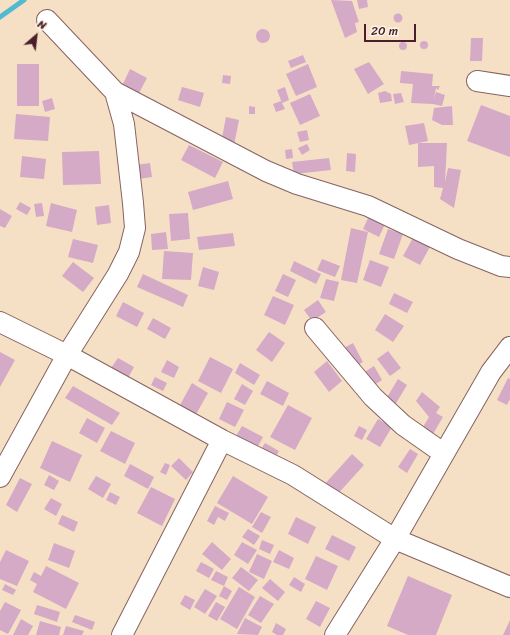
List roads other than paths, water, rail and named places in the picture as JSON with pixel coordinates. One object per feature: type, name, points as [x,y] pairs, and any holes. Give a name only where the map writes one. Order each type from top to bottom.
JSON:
[{"type":"street","points":[[47,20],[114,92],[266,171],[297,184],[368,206],[458,250],[502,266],[510,267]]},
{"type":"street","points":[[477,81],[510,86]]},
{"type":"street","points":[[0,477],[68,355],[118,274],[129,252],[135,228],[124,124],[114,92]]},
{"type":"street","points":[[0,322],[68,355],[222,440],[293,475],[395,540],[510,587]]},
{"type":"street","points":[[315,328],[372,398],[403,425],[443,453]]},
{"type":"street","points":[[335,635],[395,540],[443,453],[491,372],[510,347]]},
{"type":"street","points":[[122,635],[222,440]]},
{"type":"waterway","points":[[0,17],[24,0]]}]
